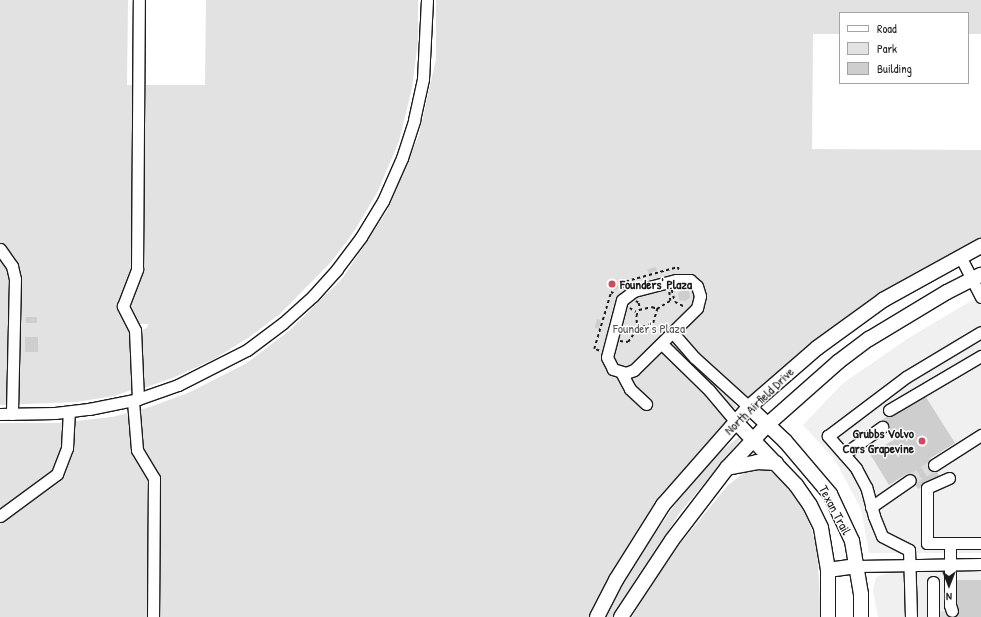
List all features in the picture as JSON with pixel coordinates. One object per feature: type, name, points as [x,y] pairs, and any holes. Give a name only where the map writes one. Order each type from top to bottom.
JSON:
[{"type":"main road","name":"North Airfield Drive","points":[[597,617],[616,580],[663,505],[749,407],[817,348],[883,300],[960,256],[981,246]]},
{"type":"main road","name":"North Airfield Drive","points":[[622,617],[672,540],[727,468],[768,424],[838,362],[870,339],[976,278]]},
{"type":"main road","name":"Texan Trail","points":[[749,407],[768,424],[808,466],[830,494],[852,541],[857,566],[861,617]]},
{"type":"main road","name":"Texan Trail","points":[[736,422],[776,463],[810,505],[821,528],[828,570],[828,617]]},
{"type":"main road","points":[[727,468],[757,462],[776,463]]},
{"type":"main road","points":[[828,570],[857,566]]},
{"type":"lane","points":[[140,0],[137,269],[123,306],[135,330],[137,450],[154,478],[153,617]]},
{"type":"lane","points":[[0,414],[69,412],[135,400],[196,378],[248,350],[298,310],[350,253],[383,201],[408,139],[423,79],[427,0]]},
{"type":"lane","points":[[0,250],[12,266],[15,279],[12,414]]},
{"type":"lane","points":[[960,256],[976,278],[981,297]]},
{"type":"lane","points":[[690,280],[700,293],[697,308],[673,333],[634,370],[621,372],[613,369],[608,361],[611,339],[625,296],[634,291],[690,280]]},
{"type":"lane","points":[[911,617],[911,565],[909,550],[882,536],[871,507],[866,487],[856,468],[828,436],[906,377],[981,332]]},
{"type":"lane","points":[[673,333],[695,358],[749,407]]},
{"type":"lane","points":[[662,344],[709,390],[736,422]]},
{"type":"lane","points":[[889,410],[981,356]]},
{"type":"lane","points":[[685,367],[695,358]]},
{"type":"lane","points":[[621,372],[630,389],[646,404]]},
{"type":"lane","points":[[709,390],[719,381]]},
{"type":"lane","points":[[0,516],[57,474],[67,448],[69,412]]},
{"type":"lane","points":[[844,454],[882,427]]},
{"type":"lane","points":[[934,465],[981,435]]},
{"type":"lane","points":[[949,478],[927,488],[927,543],[981,543]]},
{"type":"lane","points":[[871,507],[910,480]]},
{"type":"lane","points":[[942,610],[951,564],[950,543]]},
{"type":"lane","points":[[857,566],[981,564]]},
{"type":"lane","points":[[933,582],[942,610]]},
{"type":"path","points":[[668,285],[673,299],[678,305],[689,306]]},
{"type":"path","points":[[637,329],[653,323],[657,309],[670,301],[668,285]]},
{"type":"path","points":[[601,352],[594,349],[611,292]]},
{"type":"path","points":[[632,301],[639,303],[640,309]]},
{"type":"path","points":[[628,302],[631,310],[637,312]]},
{"type":"path","points":[[611,339],[628,342],[637,329],[637,312],[640,309],[652,307],[657,309]]},
{"type":"shaded area","points":[[981,295],[981,553],[869,553],[861,509],[835,460],[803,425],[842,384],[907,339]]},
{"type":"shaded area","points":[[897,571],[981,571],[981,617],[878,617],[873,590],[876,577]]},
{"type":"green space","points":[[0,0],[128,0],[127,85],[205,85],[206,0],[418,0],[418,41],[412,88],[399,141],[378,191],[355,230],[332,261],[280,314],[248,338],[214,359],[175,377],[141,389],[137,331],[147,328],[148,324],[135,324],[125,306],[136,284],[139,269],[141,87],[137,87],[135,269],[121,305],[132,332],[134,389],[114,396],[76,402],[0,405]]},
{"type":"green space","name":"Founder's Plaza","points":[[436,0],[981,0],[981,34],[969,34],[969,12],[839,12],[839,34],[813,34],[812,149],[981,150],[981,240],[946,256],[835,326],[751,397],[730,397],[737,408],[732,409],[726,404],[729,419],[619,562],[589,617],[0,617],[0,423],[58,423],[112,417],[150,407],[190,392],[247,363],[290,330],[342,279],[387,211],[419,135],[436,59]]},
{"type":"green space","points":[[740,436],[741,439],[678,515],[618,617],[605,617],[638,558],[677,502],[713,458]]},
{"type":"green space","points":[[749,469],[768,470],[776,475],[791,489],[805,510],[817,548],[821,617],[632,617],[662,566],[728,485]]},
{"type":"building","points":[[656,267],[657,271],[648,273],[647,269]]},
{"type":"building","points":[[614,283],[617,286],[614,289],[611,286]]},
{"type":"building","points":[[683,289],[689,290],[690,298],[685,301],[679,300],[678,293]]},
{"type":"building","points":[[26,317],[37,317],[37,323],[26,323]]},
{"type":"building","points":[[597,319],[601,320],[599,329],[595,328]]},
{"type":"building","points":[[25,337],[38,337],[38,352],[25,352]]},
{"type":"building","name":"Grubbs Volvo Cars Grapevine","points":[[924,394],[955,443],[929,459],[940,477],[918,489],[908,473],[889,485],[870,454],[895,439],[883,419]]},
{"type":"building","points":[[957,580],[981,580],[981,617],[957,617]]},
{"type":"tunnel","points":[[910,480],[934,465]]},
{"type":"tunnel","points":[[942,611],[942,617]]},
{"type":"place","name":"Founders' Plaza","points":[[612,284]]},
{"type":"place","name":"Grubbs Volvo Cars Grapevine","points":[[922,441]]}]
